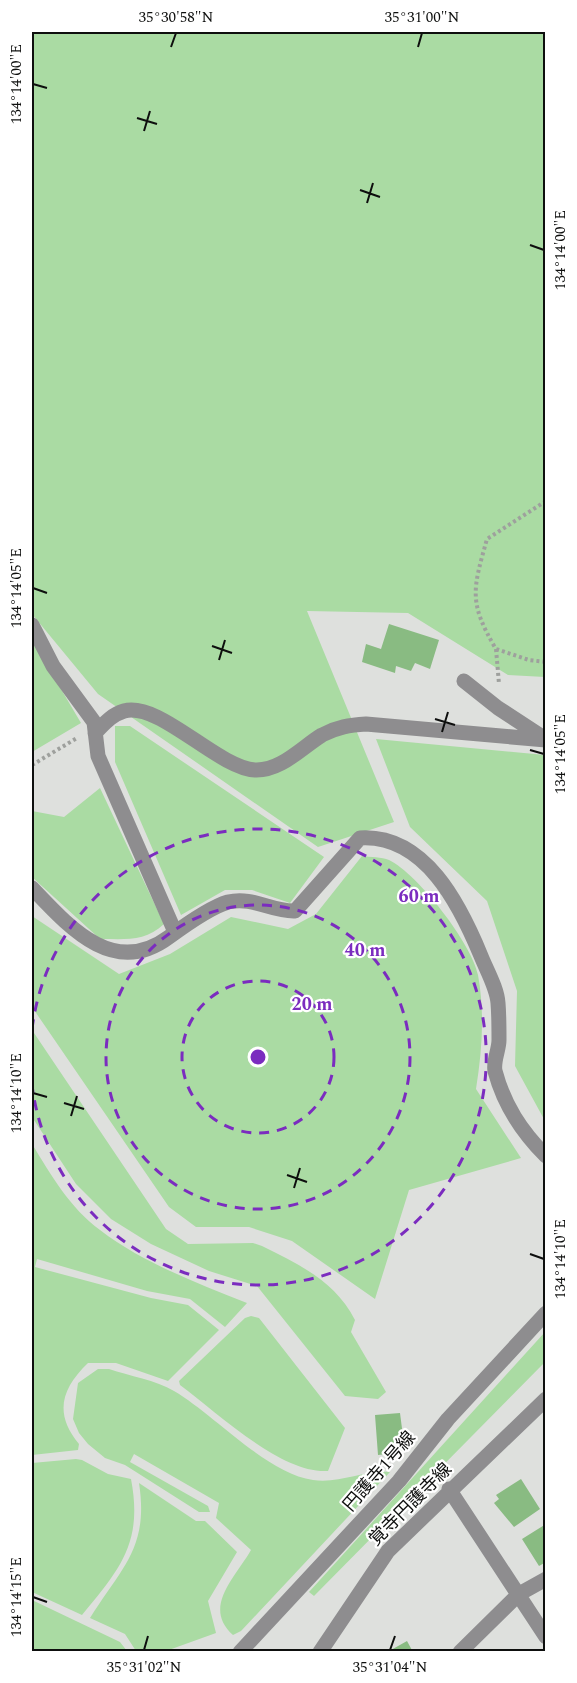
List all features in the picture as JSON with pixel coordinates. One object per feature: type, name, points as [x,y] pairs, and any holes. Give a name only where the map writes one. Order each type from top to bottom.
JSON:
[{"type":"street","points":[[32,625],[53,666],[94,722],[98,756],[175,932]]},
{"type":"street","points":[[464,681],[498,708],[546,739]]},
{"type":"street","points":[[95,731],[111,717],[126,710],[140,712],[170,725],[238,766],[254,770],[274,768],[324,734],[344,726],[366,724],[546,739]]},
{"type":"street","points":[[32,888],[72,927],[98,947],[121,954],[149,951],[175,932],[227,902],[246,899],[285,911],[296,910],[360,838],[377,837],[394,843],[426,863],[452,897],[470,929],[498,1001],[499,1041],[494,1068],[507,1109],[546,1156]]},
{"type":"street","name":"円護寺1号線","points":[[240,1652],[399,1481],[448,1419],[546,1313]]},
{"type":"street","name":"覚寺円護寺線","points":[[320,1652],[388,1551],[449,1489],[489,1456],[546,1399]]},
{"type":"street","points":[[449,1489],[546,1637]]},
{"type":"street","points":[[460,1652],[519,1594],[546,1579]]},
{"type":"path","points":[[546,501],[487,539],[474,586],[481,624],[496,649],[529,660],[546,662]]},
{"type":"path","points":[[32,765],[95,731]]},
{"type":"green space","points":[[32,32],[545,32],[545,677],[508,675],[408,613],[307,611],[394,822],[318,847],[98,694],[32,614]]},
{"type":"green space","points":[[32,640],[81,723],[32,752]]},
{"type":"green space","points":[[115,726],[130,726],[324,857],[290,903],[252,890],[225,890],[181,915],[115,762]]},
{"type":"green space","points":[[376,739],[545,755],[545,1121],[515,1066],[517,991],[487,901],[410,827]]},
{"type":"green space","points":[[100,788],[164,924],[142,937],[100,939],[32,877],[32,811],[64,817]]},
{"type":"green space","points":[[362,856],[386,859],[401,868],[428,894],[466,946],[478,975],[482,1018],[476,1089],[521,1158],[409,1190],[375,1299],[292,1241],[249,1227],[196,1227],[169,1207],[32,1007],[32,916],[119,974],[170,954],[231,917],[288,929],[316,914]]},
{"type":"green space","points":[[32,1030],[166,1229],[188,1244],[253,1243],[262,1246],[303,1267],[327,1284],[347,1306],[355,1320],[351,1332],[386,1392],[378,1399],[345,1396],[257,1286],[209,1271],[151,1244],[111,1219],[76,1184],[32,1117]]},
{"type":"green space","points":[[32,1144],[70,1201],[100,1230],[152,1262],[247,1303],[225,1327],[190,1299],[147,1291],[37,1259],[35,1267],[151,1298],[188,1305],[219,1330],[168,1381],[116,1363],[88,1363],[72,1382],[64,1402],[66,1422],[79,1444],[78,1450],[32,1455]]},
{"type":"green space","points":[[251,1316],[259,1318],[345,1428],[328,1471],[290,1463],[271,1452],[251,1440],[180,1385],[179,1381],[245,1318]]},
{"type":"green space","points":[[545,1332],[545,1362],[314,1596],[309,1592]]},
{"type":"green space","points":[[98,1369],[109,1369],[142,1378],[174,1391],[259,1455],[295,1475],[323,1481],[390,1472],[241,1631],[233,1635],[224,1624],[220,1614],[221,1603],[224,1592],[251,1550],[216,1518],[219,1503],[134,1454],[130,1462],[208,1506],[210,1512],[199,1512],[125,1465],[105,1458],[88,1444],[79,1433],[73,1419],[78,1383]]},
{"type":"green space","points":[[76,1459],[108,1474],[131,1479],[134,1501],[134,1520],[126,1553],[108,1583],[82,1615],[32,1592],[32,1463]]},
{"type":"green space","points":[[139,1483],[196,1521],[205,1521],[237,1552],[208,1601],[216,1633],[166,1651],[136,1651],[125,1634],[90,1618],[122,1570],[136,1541],[141,1505]]},
{"type":"green space","points":[[32,1600],[120,1642],[127,1651],[32,1651]]},
{"type":"building","points":[[389,624],[439,640],[430,669],[415,663],[411,671],[396,666],[395,673],[362,662],[366,644],[381,649]]},
{"type":"building","points":[[400,1413],[405,1452],[378,1455],[375,1415]]},
{"type":"building","points":[[521,1479],[540,1509],[514,1527],[494,1503],[499,1499],[496,1495]]},
{"type":"building","points":[[546,1524],[546,1562],[539,1566],[522,1539]]},
{"type":"building","points":[[407,1641],[413,1652],[391,1650]]}]
